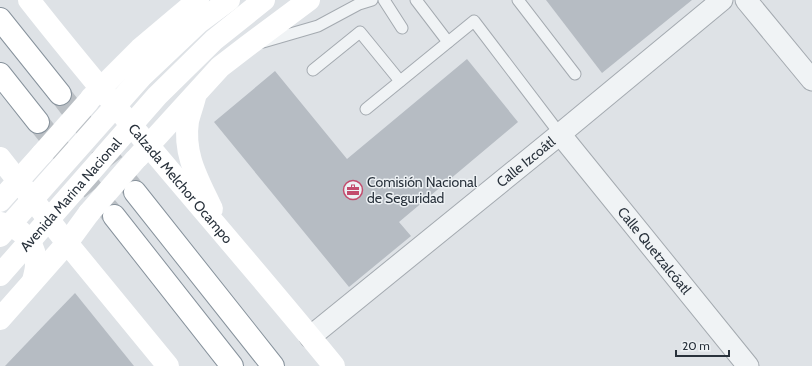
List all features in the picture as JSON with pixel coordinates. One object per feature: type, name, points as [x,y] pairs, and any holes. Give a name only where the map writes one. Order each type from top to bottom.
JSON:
[{"type":"main road","name":"Calzada Melchor Ocampo","points":[[29,0],[64,45],[95,100],[142,153],[226,237],[334,366]]},
{"type":"main road","points":[[0,201],[42,154],[95,100],[140,48],[198,0]]},
{"type":"main road","name":"Avenida Marina Nacional","points":[[0,236],[142,76],[198,23],[229,0]]},
{"type":"main road","name":"Avenida Marina Nacional","points":[[0,276],[157,96],[214,40],[264,0]]},
{"type":"main road","name":"Avenida Marina Nacional","points":[[0,318],[67,243],[83,205],[142,153],[220,68],[309,0]]},
{"type":"main road","points":[[2,23],[60,94]]},
{"type":"main road","points":[[0,74],[38,122]]},
{"type":"main road","points":[[197,92],[188,121],[187,141],[189,159],[226,237]]},
{"type":"main road","points":[[83,205],[95,100]]},
{"type":"main road","points":[[0,158],[67,243],[168,366]]},
{"type":"main road","points":[[135,192],[273,366]]},
{"type":"main road","points":[[114,216],[232,366]]},
{"type":"main road","points":[[0,223],[8,224],[20,230],[30,240],[35,253],[36,266],[33,281]]},
{"type":"street","name":"Calle Izcoátl","points":[[310,337],[722,0]]},
{"type":"street","points":[[746,0],[812,80]]},
{"type":"street","name":"Calle Quetzalcóatl","points":[[560,134],[748,366]]},
{"type":"lane","points":[[246,47],[318,26],[359,4],[372,0]]},
{"type":"lane","points":[[384,0],[402,28]]},
{"type":"lane","points":[[416,0],[448,42]]},
{"type":"lane","points":[[518,0],[574,74]]},
{"type":"lane","points":[[366,109],[474,21],[560,134]]},
{"type":"lane","points":[[313,70],[360,32],[400,81]]},
{"type":"building","points":[[546,0],[692,0],[602,73]]},
{"type":"building","name":"Comisión Nacional de Seguridad","points":[[467,59],[518,122],[399,222],[411,236],[349,287],[214,122],[275,71],[347,159]]},
{"type":"building","points":[[75,293],[134,366],[5,366],[47,322]]},
{"type":"tunnel","points":[[60,94],[133,189]]},
{"type":"tunnel","points":[[38,122],[112,214]]},
{"type":"place","name":"Comisión Nacional de Seguridad","points":[[353,190]]}]
